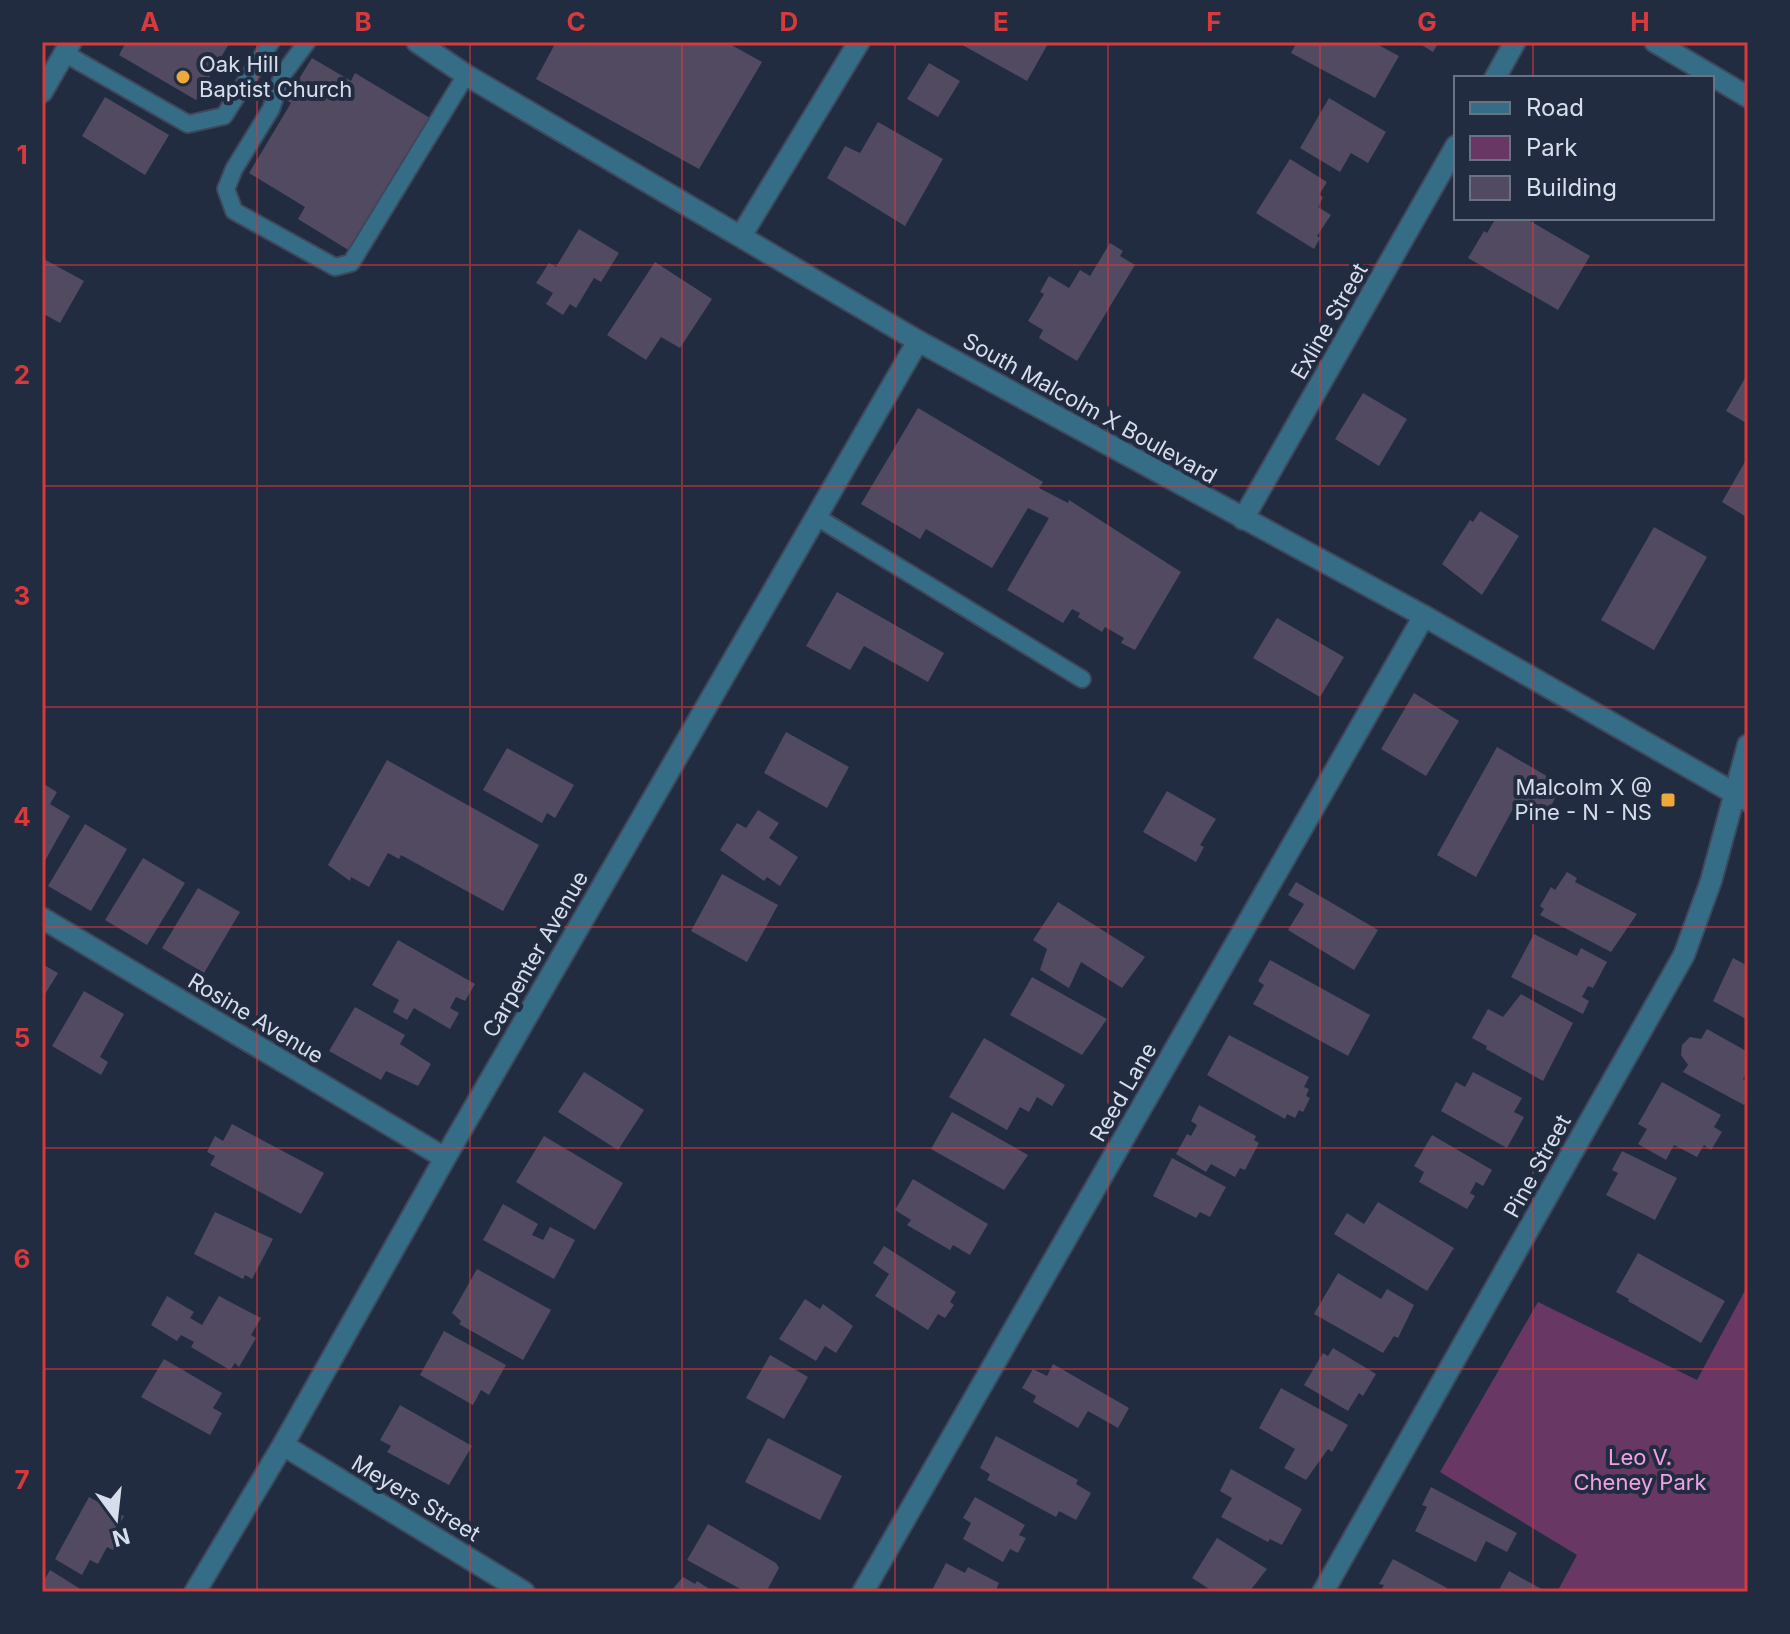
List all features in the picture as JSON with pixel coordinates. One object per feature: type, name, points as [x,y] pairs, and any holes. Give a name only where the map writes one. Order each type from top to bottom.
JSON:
[{"type":"street","name":"South Malcolm X Boulevard","points":[[417,42],[466,75],[918,341],[1424,616],[1742,798]]},
{"type":"street","points":[[741,236],[859,42]]},
{"type":"street","points":[[1496,76],[1515,42]]},
{"type":"street","points":[[1655,42],[1712,76]]},
{"type":"street","points":[[42,92],[68,48]]},
{"type":"street","points":[[1714,77],[1748,97]]},
{"type":"street","name":"Exline Street","points":[[1243,519],[1454,150]]},
{"type":"street","name":"Carpenter Avenue","points":[[195,1592],[283,1445],[445,1158],[918,341]]},
{"type":"street","name":"Reed Lane","points":[[863,1592],[1424,616]]},
{"type":"street","name":"Pine Street","points":[[1323,1592],[1684,955],[1742,798],[1748,745]]},
{"type":"street","name":"Rosine Avenue","points":[[42,918],[445,1158]]},
{"type":"street","name":"Meyers Street","points":[[283,1445],[524,1592]]},
{"type":"lane","points":[[68,48],[188,124],[224,116],[271,42]]},
{"type":"lane","points":[[307,42],[283,74],[271,109],[234,169],[226,189],[234,211],[335,267],[351,263],[466,75]]},
{"type":"lane","points":[[815,516],[1082,679]]},
{"type":"green space","name":"Leo V. Cheney Park","points":[[1748,1285],[1748,1592],[1557,1592],[1577,1555],[1440,1472],[1538,1302],[1697,1380]]},
{"type":"building","name":"Oak Hill Baptist Church","points":[[126,42],[230,42],[196,100],[119,55]]},
{"type":"building","points":[[556,42],[726,42],[762,62],[699,169],[536,79]]},
{"type":"building","points":[[957,42],[1049,42],[1027,81]]},
{"type":"building","points":[[1297,42],[1373,42],[1399,56],[1375,98],[1291,53]]},
{"type":"building","points":[[1417,42],[1439,42],[1433,52]]},
{"type":"building","points":[[312,58],[351,81],[355,73],[430,118],[350,251],[298,219],[305,207],[249,173],[291,103],[286,100]]},
{"type":"building","points":[[929,63],[960,81],[938,117],[907,99]]},
{"type":"building","points":[[105,97],[169,135],[145,175],[82,136]]},
{"type":"building","points":[[1329,98],[1386,132],[1368,163],[1351,153],[1340,172],[1300,148]]},
{"type":"building","points":[[878,122],[943,159],[905,226],[827,178],[845,146],[860,153]]},
{"type":"building","points":[[1290,159],[1327,182],[1319,195],[1323,197],[1318,207],[1331,215],[1317,236],[1320,238],[1314,249],[1256,213]]},
{"type":"building","points":[[1495,220],[1528,220],[1590,256],[1558,310],[1468,258],[1484,231],[1487,233]]},
{"type":"building","points":[[579,229],[619,253],[601,282],[594,278],[576,308],[570,304],[563,315],[546,304],[553,293],[536,283],[549,263],[556,267]]},
{"type":"building","points":[[1110,243],[1123,251],[1120,256],[1135,265],[1077,361],[1039,338],[1043,330],[1028,321],[1044,294],[1040,292],[1049,276],[1069,288],[1080,270],[1090,276]]},
{"type":"building","points":[[42,258],[84,281],[60,323],[42,313]]},
{"type":"building","points":[[655,262],[712,299],[680,348],[661,337],[646,360],[607,335]]},
{"type":"building","points":[[1748,373],[1748,424],[1726,411]]},
{"type":"building","points":[[1363,393],[1407,419],[1379,466],[1335,439]]},
{"type":"building","points":[[918,408],[1043,482],[1039,488],[1068,503],[1069,500],[1181,572],[1135,650],[1121,643],[1124,638],[1105,627],[1102,632],[1078,617],[1080,613],[1072,609],[1063,623],[1007,590],[1049,518],[1028,508],[992,568],[926,529],[920,539],[861,504]]},
{"type":"building","points":[[1748,461],[1748,518],[1722,502]]},
{"type":"building","points":[[1480,511],[1519,536],[1482,595],[1442,564],[1470,520],[1473,522]]},
{"type":"building","points":[[1654,527],[1707,557],[1654,650],[1601,620]]},
{"type":"building","points":[[837,592],[944,653],[928,682],[864,646],[850,670],[806,646]]},
{"type":"building","points":[[1277,618],[1344,657],[1320,697],[1253,658]]},
{"type":"building","points":[[1414,693],[1459,721],[1426,776],[1381,749]]},
{"type":"building","points":[[786,732],[849,767],[827,808],[764,773]]},
{"type":"building","points":[[1497,747],[1562,785],[1542,823],[1514,807],[1476,877],[1437,855]]},
{"type":"building","points":[[507,748],[574,785],[555,818],[547,813],[542,823],[483,790]]},
{"type":"building","points":[[387,760],[539,845],[503,911],[401,855],[399,859],[388,853],[369,887],[351,877],[350,881],[328,865]]},
{"type":"building","points":[[42,783],[57,792],[50,804],[70,816],[42,866]]},
{"type":"building","points":[[1167,791],[1216,819],[1200,845],[1204,847],[1196,862],[1143,832]]},
{"type":"building","points":[[758,810],[779,823],[769,838],[798,857],[780,886],[767,877],[764,881],[720,850],[737,823],[746,828]]},
{"type":"building","points":[[85,824],[127,849],[91,911],[48,886]]},
{"type":"building","points":[[143,858],[185,883],[147,945],[105,920]]},
{"type":"building","points":[[1567,872],[1577,878],[1575,882],[1637,914],[1611,952],[1540,915],[1544,909],[1540,906],[1551,887],[1555,890]]},
{"type":"building","points":[[722,874],[778,905],[747,962],[691,931]]},
{"type":"building","points":[[1296,882],[1378,930],[1354,970],[1288,930],[1304,904],[1288,895]]},
{"type":"building","points":[[198,888],[240,912],[204,973],[162,948]]},
{"type":"building","points":[[1058,902],[1145,957],[1122,988],[1081,962],[1069,988],[1040,970],[1047,949],[1033,940]]},
{"type":"building","points":[[1534,934],[1577,956],[1581,948],[1607,962],[1593,988],[1588,986],[1582,997],[1589,1001],[1583,1014],[1511,977]]},
{"type":"building","points":[[398,940],[475,984],[465,1001],[456,997],[450,1008],[459,1013],[450,1029],[414,1008],[407,1020],[393,1012],[399,1000],[372,985]]},
{"type":"building","points":[[1733,958],[1748,966],[1748,1020],[1713,1001]]},
{"type":"building","points":[[1270,960],[1370,1015],[1348,1056],[1253,1004],[1264,985],[1258,981]]},
{"type":"building","points":[[42,964],[58,973],[42,999]]},
{"type":"building","points":[[1032,977],[1107,1019],[1082,1055],[1010,1015]]},
{"type":"building","points":[[84,991],[124,1014],[100,1057],[108,1062],[101,1075],[52,1046]]},
{"type":"building","points":[[1521,994],[1573,1023],[1543,1081],[1472,1038],[1488,1009],[1503,1017]]},
{"type":"building","points":[[355,1007],[405,1035],[400,1044],[431,1064],[418,1086],[386,1071],[381,1080],[329,1051]]},
{"type":"building","points":[[1707,1029],[1748,1052],[1748,1069],[1743,1079],[1748,1082],[1748,1097],[1744,1105],[1683,1072],[1688,1065],[1681,1055],[1682,1045],[1690,1037],[1701,1039]]},
{"type":"building","points":[[1229,1035],[1309,1077],[1304,1087],[1309,1089],[1306,1096],[1310,1098],[1303,1112],[1299,1110],[1295,1118],[1287,1114],[1285,1119],[1207,1075]]},
{"type":"building","points":[[984,1038],[1065,1085],[1052,1106],[1037,1097],[1029,1112],[1020,1107],[1007,1130],[949,1097]]},
{"type":"building","points":[[584,1072],[644,1110],[618,1150],[558,1112]]},
{"type":"building","points":[[1473,1072],[1522,1098],[1514,1112],[1524,1117],[1507,1148],[1441,1111],[1456,1082],[1465,1087]]},
{"type":"building","points":[[1662,1082],[1721,1115],[1714,1127],[1722,1132],[1711,1150],[1704,1145],[1697,1157],[1674,1145],[1666,1160],[1638,1144],[1647,1129],[1638,1124]]},
{"type":"building","points":[[1199,1105],[1256,1136],[1254,1140],[1259,1143],[1245,1170],[1240,1168],[1235,1177],[1211,1164],[1206,1172],[1176,1154],[1187,1134],[1191,1136],[1197,1125],[1191,1121]]},
{"type":"building","points":[[952,1112],[1028,1155],[1004,1190],[931,1149]]},
{"type":"building","points":[[232,1124],[324,1173],[301,1214],[210,1165],[215,1156],[207,1152],[215,1136],[223,1141]]},
{"type":"building","points":[[1432,1135],[1492,1170],[1483,1186],[1476,1182],[1470,1193],[1475,1196],[1467,1209],[1419,1182],[1424,1172],[1414,1166]]},
{"type":"building","points":[[544,1136],[623,1183],[595,1230],[516,1182]]},
{"type":"building","points":[[1622,1151],[1677,1178],[1655,1220],[1606,1195],[1618,1173],[1612,1170]]},
{"type":"building","points":[[1172,1158],[1226,1187],[1210,1217],[1200,1212],[1196,1218],[1153,1196]]},
{"type":"building","points":[[913,1179],[988,1224],[970,1255],[953,1245],[950,1250],[907,1225],[911,1220],[895,1210]]},
{"type":"building","points":[[1378,1202],[1454,1248],[1427,1291],[1334,1234],[1347,1213],[1364,1224]]},
{"type":"building","points":[[503,1204],[538,1224],[532,1235],[543,1240],[550,1227],[575,1240],[554,1279],[483,1240]]},
{"type":"building","points":[[215,1212],[273,1239],[252,1279],[245,1275],[243,1279],[194,1254]]},
{"type":"building","points":[[884,1246],[956,1292],[950,1302],[954,1305],[945,1318],[938,1314],[928,1330],[875,1296],[889,1274],[873,1263]]},
{"type":"building","points":[[1638,1253],[1725,1301],[1701,1343],[1616,1292]]},
{"type":"building","points":[[477,1269],[551,1310],[523,1360],[459,1324],[461,1321],[452,1313]]},
{"type":"building","points":[[1338,1273],[1381,1299],[1387,1289],[1414,1305],[1398,1338],[1394,1336],[1383,1353],[1314,1314]]},
{"type":"building","points":[[167,1296],[194,1312],[190,1318],[202,1325],[219,1296],[261,1318],[251,1335],[256,1338],[239,1367],[235,1363],[230,1370],[191,1347],[194,1342],[181,1335],[177,1341],[151,1325]]},
{"type":"building","points":[[805,1299],[820,1309],[823,1304],[853,1326],[836,1353],[825,1346],[816,1361],[779,1339]]},
{"type":"building","points":[[444,1331],[506,1365],[489,1395],[481,1390],[473,1405],[420,1375]]},
{"type":"building","points":[[1333,1348],[1376,1374],[1363,1396],[1359,1393],[1348,1411],[1304,1385],[1323,1353],[1328,1356]]},
{"type":"building","points":[[770,1355],[808,1377],[784,1419],[746,1398]]},
{"type":"building","points":[[164,1359],[222,1393],[213,1408],[222,1413],[210,1435],[141,1397]]},
{"type":"building","points":[[1053,1364],[1129,1408],[1118,1428],[1088,1411],[1078,1428],[1033,1402],[1036,1396],[1022,1388],[1033,1369],[1047,1376]]},
{"type":"building","points":[[1281,1388],[1348,1425],[1332,1452],[1328,1449],[1306,1480],[1284,1468],[1295,1449],[1259,1428]]},
{"type":"building","points":[[400,1405],[472,1446],[449,1485],[387,1452],[391,1446],[380,1440]]},
{"type":"building","points":[[996,1436],[1078,1480],[1076,1484],[1091,1493],[1076,1520],[1059,1511],[1056,1517],[987,1480],[990,1474],[980,1468]]},
{"type":"building","points":[[768,1438],[842,1476],[820,1520],[745,1482]]},
{"type":"building","points":[[1231,1469],[1302,1509],[1282,1545],[1270,1539],[1268,1542],[1221,1517],[1232,1498],[1220,1491]]},
{"type":"building","points":[[1431,1487],[1517,1533],[1507,1552],[1486,1541],[1476,1562],[1415,1531],[1427,1507],[1422,1505]]},
{"type":"building","points":[[89,1497],[124,1516],[115,1532],[121,1536],[113,1550],[107,1547],[98,1564],[90,1560],[82,1575],[55,1559]]},
{"type":"building","points":[[975,1497],[1025,1525],[1019,1535],[1026,1538],[1018,1553],[1010,1549],[1003,1562],[963,1539],[971,1523],[963,1518]]},
{"type":"building","points":[[708,1524],[776,1563],[779,1568],[766,1592],[746,1592],[687,1560]]},
{"type":"building","points":[[1217,1538],[1267,1569],[1249,1592],[1214,1592],[1192,1578]]},
{"type":"building","points":[[1393,1559],[1447,1588],[1445,1592],[1380,1592],[1384,1585],[1379,1584]]},
{"type":"building","points":[[946,1563],[965,1573],[968,1567],[999,1583],[995,1592],[931,1592]]},
{"type":"building","points":[[50,1570],[85,1592],[42,1592],[42,1584]]},
{"type":"building","points":[[1509,1571],[1547,1592],[1498,1592]]},
{"type":"building","points":[[683,1577],[695,1584],[697,1581],[714,1592],[670,1592]]},
{"type":"place","name":"Oak Hill Baptist Church","points":[[183,77]]},
{"type":"place","name":"Malcolm X @ Pine - N - NS","points":[[1668,800]]}]
